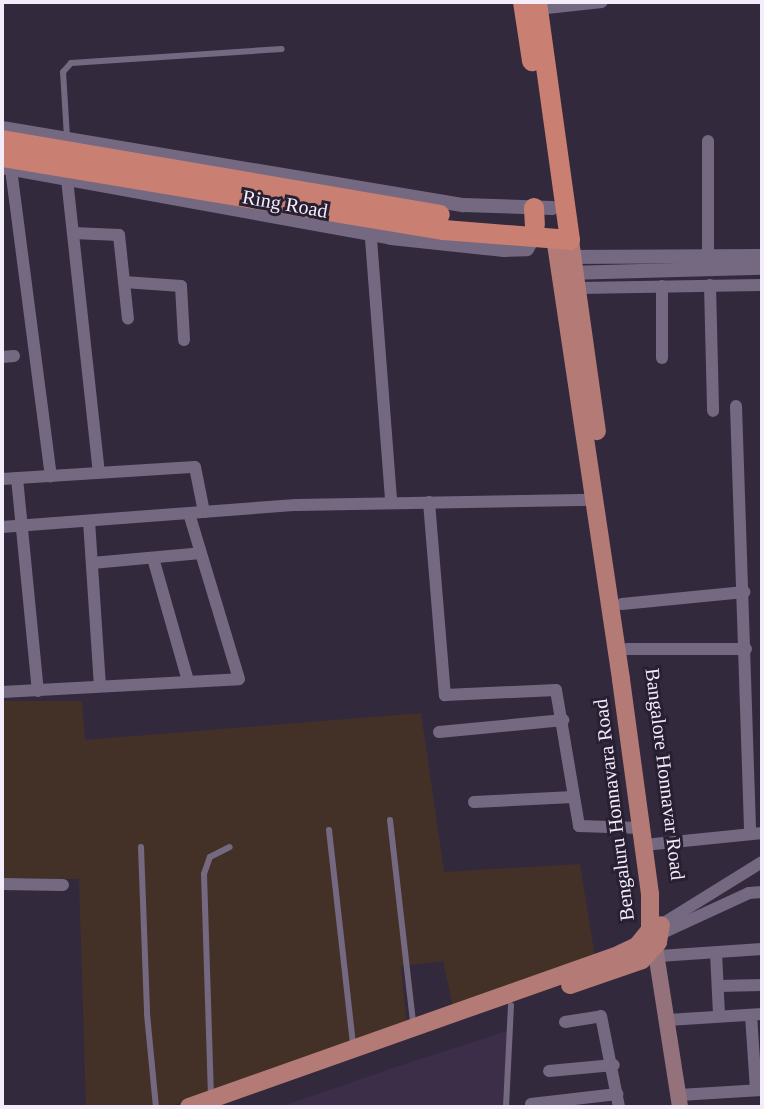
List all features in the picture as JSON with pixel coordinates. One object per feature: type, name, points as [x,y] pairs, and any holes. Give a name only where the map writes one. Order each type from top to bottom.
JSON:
[{"type":"highway","points":[[533,4],[558,243]]},
{"type":"highway","name":"Ring Road","points":[[2,140],[68,146],[370,226],[558,243]]},
{"type":"highway","name":"Ring Road","points":[[5,164],[57,174],[234,188],[340,192],[420,205],[558,243]]},
{"type":"main road","name":"Bengaluru Honnavara Road","points":[[189,1107],[215,1102],[354,1047],[414,1028],[448,1022],[658,937],[558,243]]},
{"type":"main road","name":"Bangalore Honnavar Road","points":[[558,243],[622,604],[654,844],[658,937]]},
{"type":"main road","points":[[215,1102],[642,960],[658,937]]},
{"type":"main road","points":[[658,937],[680,1101]]},
{"type":"street","points":[[533,4],[602,2]]},
{"type":"street","points":[[2,128],[68,146]]},
{"type":"street","points":[[708,141],[708,254]]},
{"type":"street","points":[[5,164],[51,476]]},
{"type":"street","points":[[57,174],[73,233],[99,472]]},
{"type":"street","points":[[370,226],[391,502]]},
{"type":"street","points":[[73,233],[119,235],[128,319]]},
{"type":"street","points":[[558,243],[762,256]]},
{"type":"street","points":[[558,243],[762,268]]},
{"type":"street","points":[[558,243],[662,286],[762,285]]},
{"type":"street","points":[[124,282],[181,286],[184,340]]},
{"type":"street","points":[[710,285],[713,411]]},
{"type":"street","points":[[662,286],[662,358]]},
{"type":"street","points":[[654,844],[756,833],[748,780],[736,406]]},
{"type":"street","points":[[2,479],[195,467],[204,512]]},
{"type":"street","points":[[17,478],[38,691]]},
{"type":"street","points":[[2,527],[391,502],[595,500]]},
{"type":"street","points":[[429,502],[445,695],[553,689],[563,720],[573,797],[581,828],[641,828]]},
{"type":"street","points":[[2,692],[239,679],[189,513]]},
{"type":"street","points":[[89,521],[100,686]]},
{"type":"street","points":[[92,563],[201,553]]},
{"type":"street","points":[[153,558],[188,681]]},
{"type":"street","points":[[622,604],[744,592]]},
{"type":"street","points":[[627,649],[746,649]]},
{"type":"street","points":[[439,732],[563,720]]},
{"type":"street","points":[[748,780],[762,781]]},
{"type":"street","points":[[474,802],[573,797]]},
{"type":"street","points":[[658,937],[762,862]]},
{"type":"street","points":[[2,884],[63,885]]},
{"type":"street","points":[[658,937],[749,893],[762,892]]},
{"type":"street","points":[[658,937],[716,953],[762,949]]},
{"type":"street","points":[[716,953],[719,1015]]},
{"type":"street","points":[[718,986],[762,985]]},
{"type":"street","points":[[531,1104],[618,1100],[614,1065],[599,1014],[565,1022]]},
{"type":"street","points":[[668,1020],[756,1014],[759,1090],[680,1101]]},
{"type":"street","points":[[549,1071],[614,1065]]},
{"type":"lane","points":[[68,146],[63,72],[71,63],[282,49]]},
{"type":"lane","points":[[390,820],[414,1028]]},
{"type":"lane","points":[[329,830],[354,1047]]},
{"type":"lane","points":[[141,847],[147,1014],[156,1107]]},
{"type":"lane","points":[[215,1102],[204,874],[210,857],[230,847]]},
{"type":"lane","points":[[506,1107],[511,1005]]},
{"type":"shaded area","points":[[2,701],[82,701],[85,740],[421,713],[444,872],[580,864],[595,957],[453,1007],[443,961],[401,966],[407,1027],[168,1107],[86,1107],[79,879],[2,878]]},
{"type":"shaded area","points":[[513,1029],[509,1107],[280,1107],[405,1064]]}]
